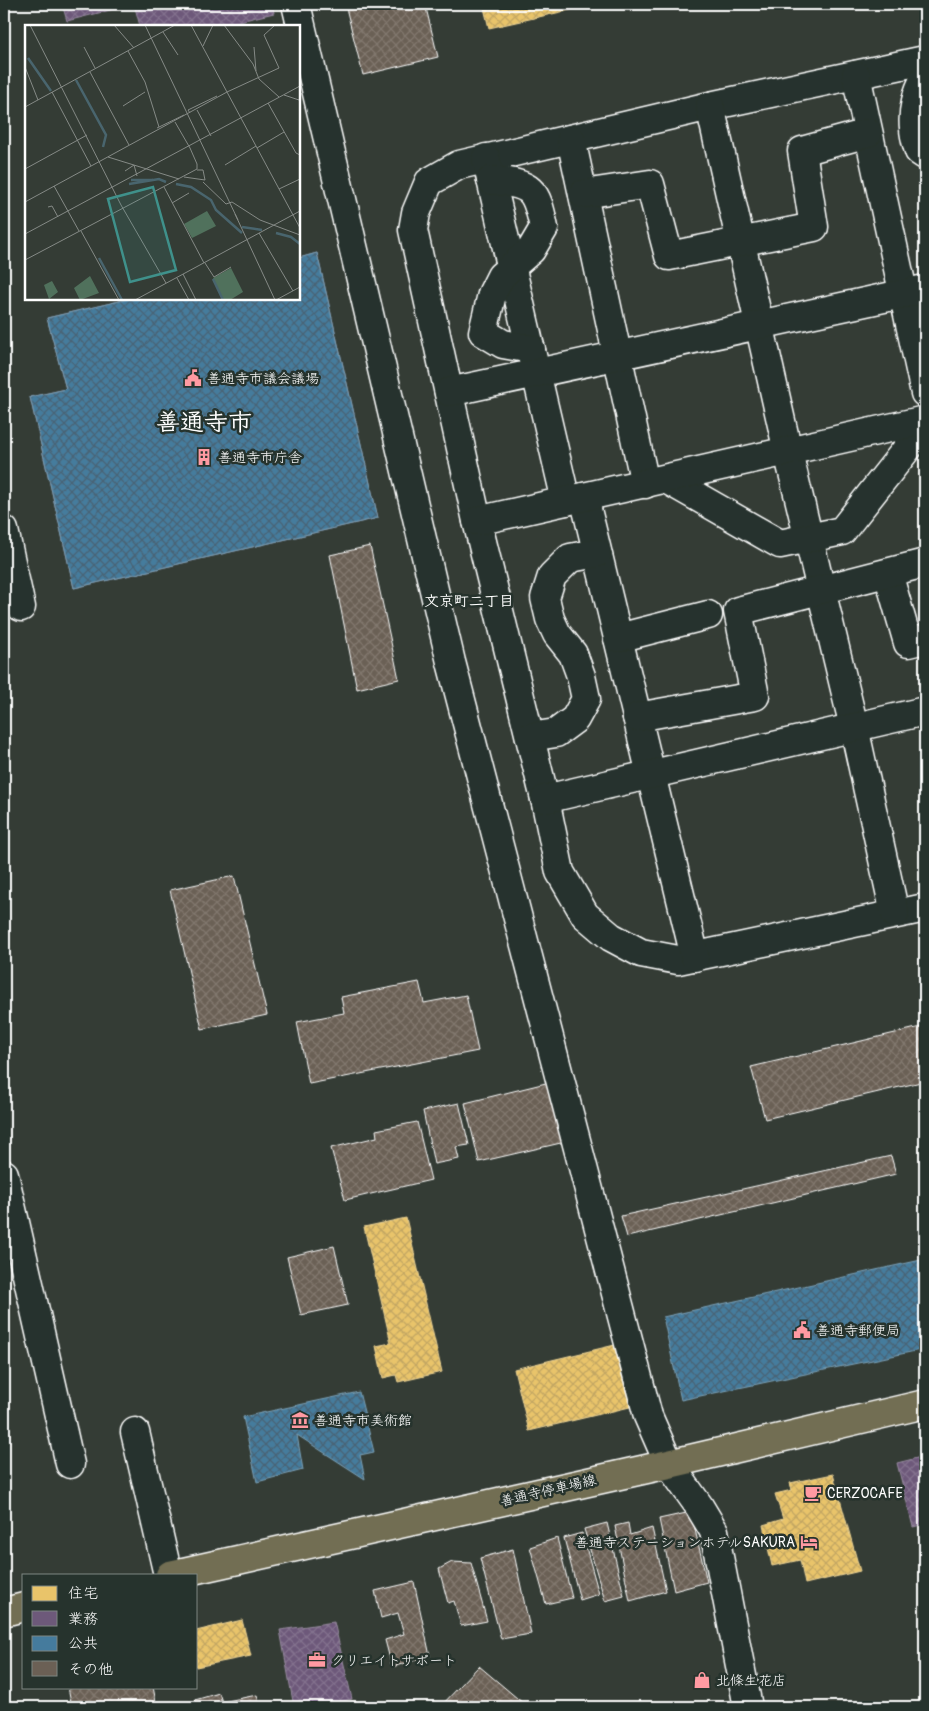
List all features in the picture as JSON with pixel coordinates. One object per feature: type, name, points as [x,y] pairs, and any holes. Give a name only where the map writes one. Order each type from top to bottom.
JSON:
[{"type":"main road","name":"善通寺停車場線","points":[[174,1574],[669,1464],[925,1404]]},
{"type":"main road","points":[[4,1612],[22,1608]]},
{"type":"street","points":[[296,4],[451,662],[645,1406],[652,1428],[669,1464],[714,1531],[748,1707]]},
{"type":"street","points":[[489,169],[571,139],[710,106],[925,60]]},
{"type":"street","points":[[856,75],[868,133],[914,291],[925,394]]},
{"type":"street","points":[[925,78],[920,87],[915,108],[914,128],[919,151],[925,155]]},
{"type":"street","points":[[710,106],[788,452],[854,727],[895,914]]},
{"type":"street","points":[[583,194],[650,184],[669,256],[814,226],[802,151],[868,133]]},
{"type":"street","points":[[571,139],[617,356],[656,481],[780,544],[842,531],[925,426]]},
{"type":"street","points":[[533,362],[483,332],[492,294],[501,276],[531,250],[544,228],[538,202],[527,187],[510,182],[489,169],[459,165],[429,182],[416,213],[414,230],[477,521],[545,799],[560,872],[585,915],[611,937],[641,953],[678,960],[925,908]]},
{"type":"street","points":[[489,169],[533,362],[575,499],[597,553],[694,957]]},
{"type":"street","points":[[449,392],[533,362],[617,356],[914,291]]},
{"type":"street","points":[[477,521],[925,420]]},
{"type":"street","points":[[4,530],[21,607]]},
{"type":"street","points":[[530,737],[556,733],[575,719],[586,699],[581,676],[573,654],[558,634],[550,619],[545,598],[552,576],[570,558],[597,553]]},
{"type":"street","points":[[637,717],[755,696],[738,611],[925,564]]},
{"type":"street","points":[[888,573],[908,642],[925,638]]},
{"type":"street","points":[[618,638],[708,615]]},
{"type":"street","points":[[545,799],[925,711]]},
{"type":"street","points":[[4,1174],[70,1464]]},
{"type":"street","points":[[135,1432],[169,1574]]},
{"type":"building: 住宅","points":[[483,4],[597,4],[489,28]]},
{"type":"building: 住宅","points":[[406,1218],[442,1372],[398,1382],[396,1375],[383,1378],[376,1346],[391,1343],[364,1227]]},
{"type":"building: 住宅","points":[[619,1344],[634,1406],[529,1431],[514,1369]]},
{"type":"building: 住宅","name":"善通寺ステーションホテルSAKURA","points":[[833,1474],[860,1571],[805,1584],[800,1560],[772,1566],[763,1525],[783,1519],[775,1494],[792,1490],[790,1483]]},
{"type":"building: 住宅","points":[[242,1620],[251,1656],[198,1667],[198,1631]]},
{"type":"building: 業務","points":[[62,4],[134,4],[67,21]]},
{"type":"building: 業務","points":[[134,4],[272,4],[274,13],[223,25],[140,25]]},
{"type":"building: 業務","name":"善通寺市庁舎","points":[[317,253],[378,518],[74,588],[30,397],[66,389],[47,318],[124,300],[300,300],[300,258]]},
{"type":"building: 業務","points":[[925,1456],[925,1524],[913,1527],[897,1463]]},
{"type":"building: 業務","points":[[334,1622],[352,1699],[317,1707],[294,1707],[280,1630]]},
{"type":"building: 公共","name":"善通寺市庁舎","points":[[317,253],[378,518],[74,588],[30,397],[66,389],[47,318],[124,300],[300,300],[300,258]]},
{"type":"building: 公共","points":[[921,1260],[925,1281],[925,1349],[681,1400],[663,1317]]},
{"type":"building: 公共","points":[[359,1392],[374,1452],[360,1455],[365,1479],[297,1435],[303,1470],[257,1482],[243,1417]]},
{"type":"building: その他","points":[[345,4],[425,4],[438,57],[363,75]]},
{"type":"building: その他","points":[[370,546],[399,679],[357,689],[330,555]]},
{"type":"building: その他","points":[[234,876],[267,1015],[202,1029],[170,890]]},
{"type":"building: その他","points":[[419,982],[424,1003],[466,995],[478,1051],[309,1084],[297,1022],[344,1013],[341,997]]},
{"type":"building: その他","points":[[925,1026],[925,1081],[765,1119],[751,1067]]},
{"type":"building: その他","points":[[550,1082],[565,1142],[479,1162],[465,1103]]},
{"type":"building: その他","points":[[459,1103],[469,1145],[456,1147],[459,1159],[434,1164],[423,1111]]},
{"type":"building: その他","points":[[417,1122],[431,1180],[345,1200],[331,1148],[377,1137],[376,1130]]},
{"type":"building: その他","points":[[891,1156],[896,1174],[627,1237],[621,1216]]},
{"type":"building: その他","points":[[334,1246],[348,1305],[301,1315],[287,1257]]},
{"type":"building: その他","points":[[691,1512],[707,1582],[674,1591],[659,1519]]},
{"type":"building: その他","points":[[607,1523],[624,1596],[605,1601],[584,1529]]},
{"type":"building: その他","points":[[628,1523],[630,1535],[652,1528],[666,1591],[630,1601],[615,1526]]},
{"type":"building: その他","points":[[582,1533],[599,1594],[580,1600],[564,1538]]},
{"type":"building: その他","points":[[557,1538],[572,1598],[546,1604],[530,1547]]},
{"type":"building: その他","points":[[513,1549],[531,1634],[501,1639],[480,1558]]},
{"type":"building: その他","points":[[452,1562],[471,1563],[487,1621],[461,1626],[454,1601],[448,1603],[439,1569]]},
{"type":"building: その他","points":[[414,1582],[430,1656],[392,1667],[385,1640],[404,1634],[398,1613],[381,1618],[375,1591]]},
{"type":"building: その他","points":[[479,1666],[524,1704],[520,1707],[440,1707]]},
{"type":"building: その他","points":[[68,1688],[153,1688],[157,1707],[72,1707]]},
{"type":"building: その他","points":[[219,1693],[222,1702],[257,1695],[260,1707],[196,1707],[195,1700]]},
{"type":"place","name":"善通寺市議会議場","points":[[193,378]]},
{"type":"place","name":"善通寺市庁舎","points":[[204,457]]},
{"type":"place","name":"善通寺郵便局","points":[[802,1330]]},
{"type":"place","name":"善通寺市美術館","points":[[300,1420]]},
{"type":"place","name":"CERZOCAFE","points":[[813,1493]]},
{"type":"place","name":"善通寺ステーションホテルSAKURA","points":[[809,1542]]},
{"type":"place","name":"クリエイトサポート","points":[[317,1660]]},
{"type":"place","name":"北條生花店","points":[[702,1680]]},
{"type":"district","name":"善通寺市","points":[[204,422]]},
{"type":"district","name":"文京町二丁目","points":[[469,601]]}]
